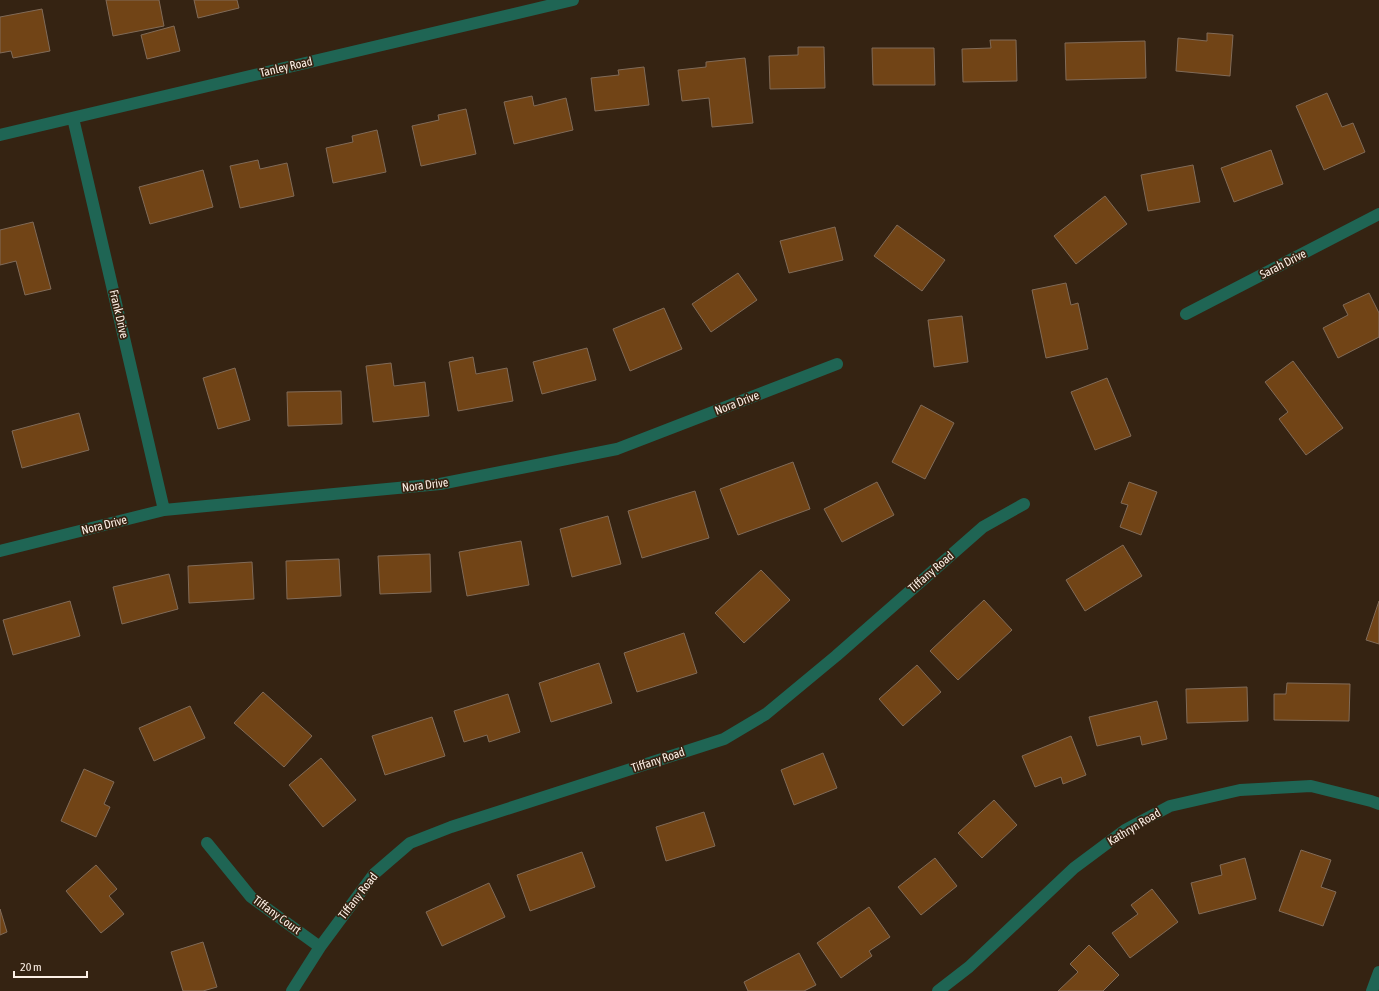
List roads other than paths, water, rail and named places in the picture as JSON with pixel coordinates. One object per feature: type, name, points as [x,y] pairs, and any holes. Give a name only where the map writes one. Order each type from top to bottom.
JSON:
[{"type":"street","name":"Tanley Road","points":[[0,135],[572,0]]},
{"type":"street","name":"Frank Drive","points":[[73,118],[164,510]]},
{"type":"street","name":"Sarah Drive","points":[[1186,314],[1379,214]]},
{"type":"street","name":"Nora Drive","points":[[0,551],[164,510],[440,484],[617,449],[837,364]]},
{"type":"street","name":"Tiffany Road","points":[[292,991],[320,947],[374,874],[410,844],[451,826],[724,739],[766,714],[836,656],[983,527],[1024,504]]},
{"type":"street","name":"Kathryn Road","points":[[938,991],[969,967],[1074,868],[1125,830],[1170,806],[1240,790],[1311,786],[1379,804]]},
{"type":"street","name":"Tiffany Court","points":[[207,844],[251,897],[320,947]]},
{"type":"street","points":[[1372,991],[1379,972]]}]
